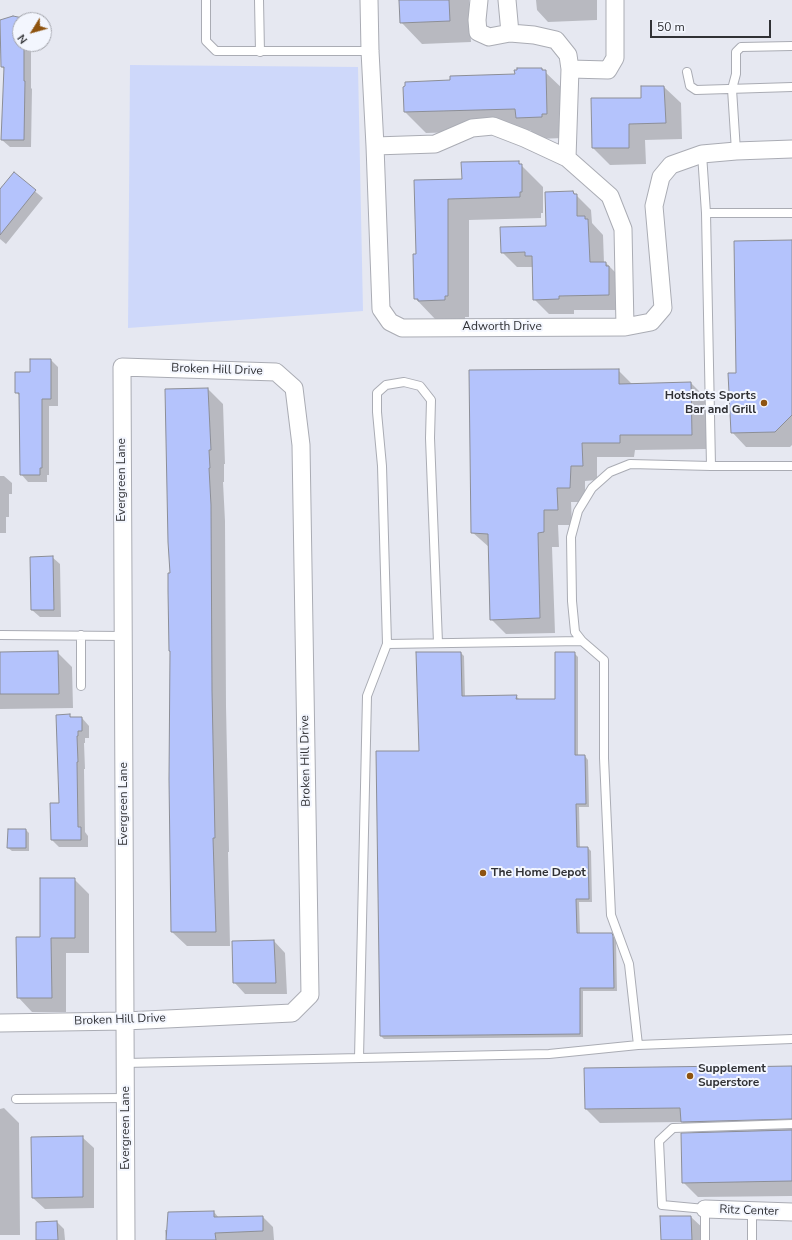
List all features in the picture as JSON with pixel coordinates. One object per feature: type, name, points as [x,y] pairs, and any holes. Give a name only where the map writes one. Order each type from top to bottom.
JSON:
[{"type":"street","name":"Adworth Drive","points":[[369,0],[381,309],[390,322],[402,328],[626,327],[651,322],[663,308],[654,206],[661,177],[671,165],[702,154],[792,149]]},
{"type":"street","points":[[479,0],[477,20],[478,32],[489,37],[510,33],[534,35],[556,40],[568,55],[570,69],[567,158]]},
{"type":"street","points":[[507,0],[510,33]]},
{"type":"street","points":[[570,69],[608,70],[614,58],[615,0]]},
{"type":"street","points":[[375,146],[435,144],[472,128],[493,126],[524,138],[567,158],[610,196],[623,229],[626,327]]},
{"type":"street","name":"Evergreen Lane","points":[[122,367],[126,1240]]},
{"type":"street","name":"Broken Hill Drive","points":[[0,1023],[126,1021],[292,1013],[310,995],[302,445],[294,388],[276,372],[122,367]]},
{"type":"street","name":"Ritz Center","points":[[705,1209],[752,1212],[792,1212]]},
{"type":"lane","points":[[206,0],[206,41],[216,52],[370,51]]},
{"type":"lane","points":[[260,0],[260,52]]},
{"type":"lane","points":[[736,151],[732,89],[736,74],[736,52],[741,47],[792,46]]},
{"type":"lane","points":[[688,72],[690,86],[696,90],[792,87]]},
{"type":"lane","points":[[702,154],[706,213],[711,466]]},
{"type":"lane","points":[[706,213],[792,213]]},
{"type":"lane","points":[[359,1058],[367,696],[387,644],[382,466],[377,412],[377,393],[386,385],[404,382],[420,386],[431,400],[431,462],[438,643]]},
{"type":"lane","points":[[638,1045],[629,964],[611,915],[604,758],[604,660],[582,641],[575,632],[572,604],[571,537],[578,511],[592,488],[610,472],[630,464],[792,466]]},
{"type":"lane","points":[[0,635],[123,636]]},
{"type":"lane","points":[[81,635],[81,686]]},
{"type":"lane","points":[[387,644],[582,641]]},
{"type":"lane","points":[[126,1063],[549,1054],[638,1045],[792,1040]]},
{"type":"lane","points":[[16,1099],[125,1098]]},
{"type":"lane","points":[[705,1240],[705,1209],[662,1205],[659,1140],[673,1128],[792,1124]]},
{"type":"lane","points":[[752,1212],[752,1240]]},
{"type":"shaded area","points":[[130,65],[358,67],[363,311],[128,328]]},
{"type":"building","points":[[399,0],[449,0],[450,21],[400,23]]},
{"type":"building","points":[[12,16],[12,52],[24,52],[24,140],[1,140],[4,67],[1,67],[0,20]]},
{"type":"building","points":[[517,68],[542,68],[542,70],[546,70],[547,114],[542,114],[542,117],[516,118],[515,109],[404,112],[403,87],[405,86],[405,82],[450,80],[450,76],[515,74],[514,70],[517,70]]},
{"type":"building","points":[[641,86],[664,86],[666,123],[629,124],[629,148],[592,148],[591,98],[641,98]]},
{"type":"building","points":[[519,161],[519,164],[522,164],[522,192],[520,192],[520,197],[448,199],[448,296],[445,296],[445,300],[418,301],[418,299],[414,299],[413,254],[416,254],[414,180],[462,179],[461,162]]},
{"type":"building","points":[[14,172],[36,190],[0,235],[0,189]]},
{"type":"building","points":[[573,191],[574,194],[577,194],[577,216],[585,216],[585,219],[588,219],[590,262],[606,262],[606,266],[609,266],[609,295],[559,296],[559,299],[533,300],[532,256],[525,256],[525,252],[501,253],[500,227],[546,226],[545,192]]},
{"type":"building","points":[[792,240],[792,415],[775,432],[731,433],[728,373],[736,373],[734,241]]},
{"type":"building","points":[[30,359],[51,359],[51,399],[42,399],[42,468],[40,468],[40,475],[20,475],[19,393],[15,393],[15,372],[30,372]]},
{"type":"building","points":[[619,369],[619,384],[691,382],[692,435],[620,435],[620,443],[582,443],[583,466],[571,466],[570,488],[557,488],[558,510],[544,510],[544,532],[538,533],[540,618],[490,620],[488,534],[471,533],[469,370]]},
{"type":"building","points":[[208,388],[211,450],[209,450],[209,468],[211,505],[212,691],[215,838],[213,838],[216,932],[171,932],[169,779],[170,651],[168,591],[168,573],[170,573],[165,389]]},
{"type":"building","points":[[53,556],[54,610],[31,610],[30,557]]},
{"type":"building","points":[[58,651],[59,694],[0,694],[0,652]]},
{"type":"building","name":"The Home Depot","points":[[416,652],[461,652],[462,696],[517,695],[516,699],[555,699],[555,652],[575,652],[575,755],[585,755],[586,804],[576,804],[577,847],[588,847],[589,899],[576,899],[577,933],[612,933],[614,988],[580,988],[580,1034],[380,1036],[376,751],[419,751]]},
{"type":"building","points":[[70,714],[70,717],[82,717],[82,731],[78,731],[77,736],[78,827],[81,827],[81,840],[51,840],[50,803],[59,803],[56,715]]},
{"type":"building","points":[[8,829],[26,829],[26,848],[7,848]]},
{"type":"building","points":[[40,878],[75,878],[75,938],[51,938],[52,998],[17,998],[16,937],[40,937]]},
{"type":"building","points":[[274,940],[276,983],[233,983],[232,941]]},
{"type":"building","points":[[792,1066],[792,1119],[681,1122],[680,1108],[585,1109],[584,1068]]},
{"type":"building","points":[[792,1130],[792,1181],[682,1183],[681,1133]]},
{"type":"building","points":[[83,1136],[83,1197],[32,1198],[31,1137]]},
{"type":"building","points":[[214,1211],[214,1217],[263,1216],[263,1231],[215,1233],[216,1240],[166,1240],[168,1212]]},
{"type":"building","points":[[660,1216],[691,1216],[692,1240],[661,1240]]},
{"type":"building","points":[[57,1221],[58,1240],[36,1240],[36,1222]]},
{"type":"place","name":"Hotshots Sports Bar and Grill","points":[[764,403]]},
{"type":"place","name":"The Home Depot","points":[[483,873]]},
{"type":"place","name":"Supplement Superstore","points":[[690,1076]]}]
